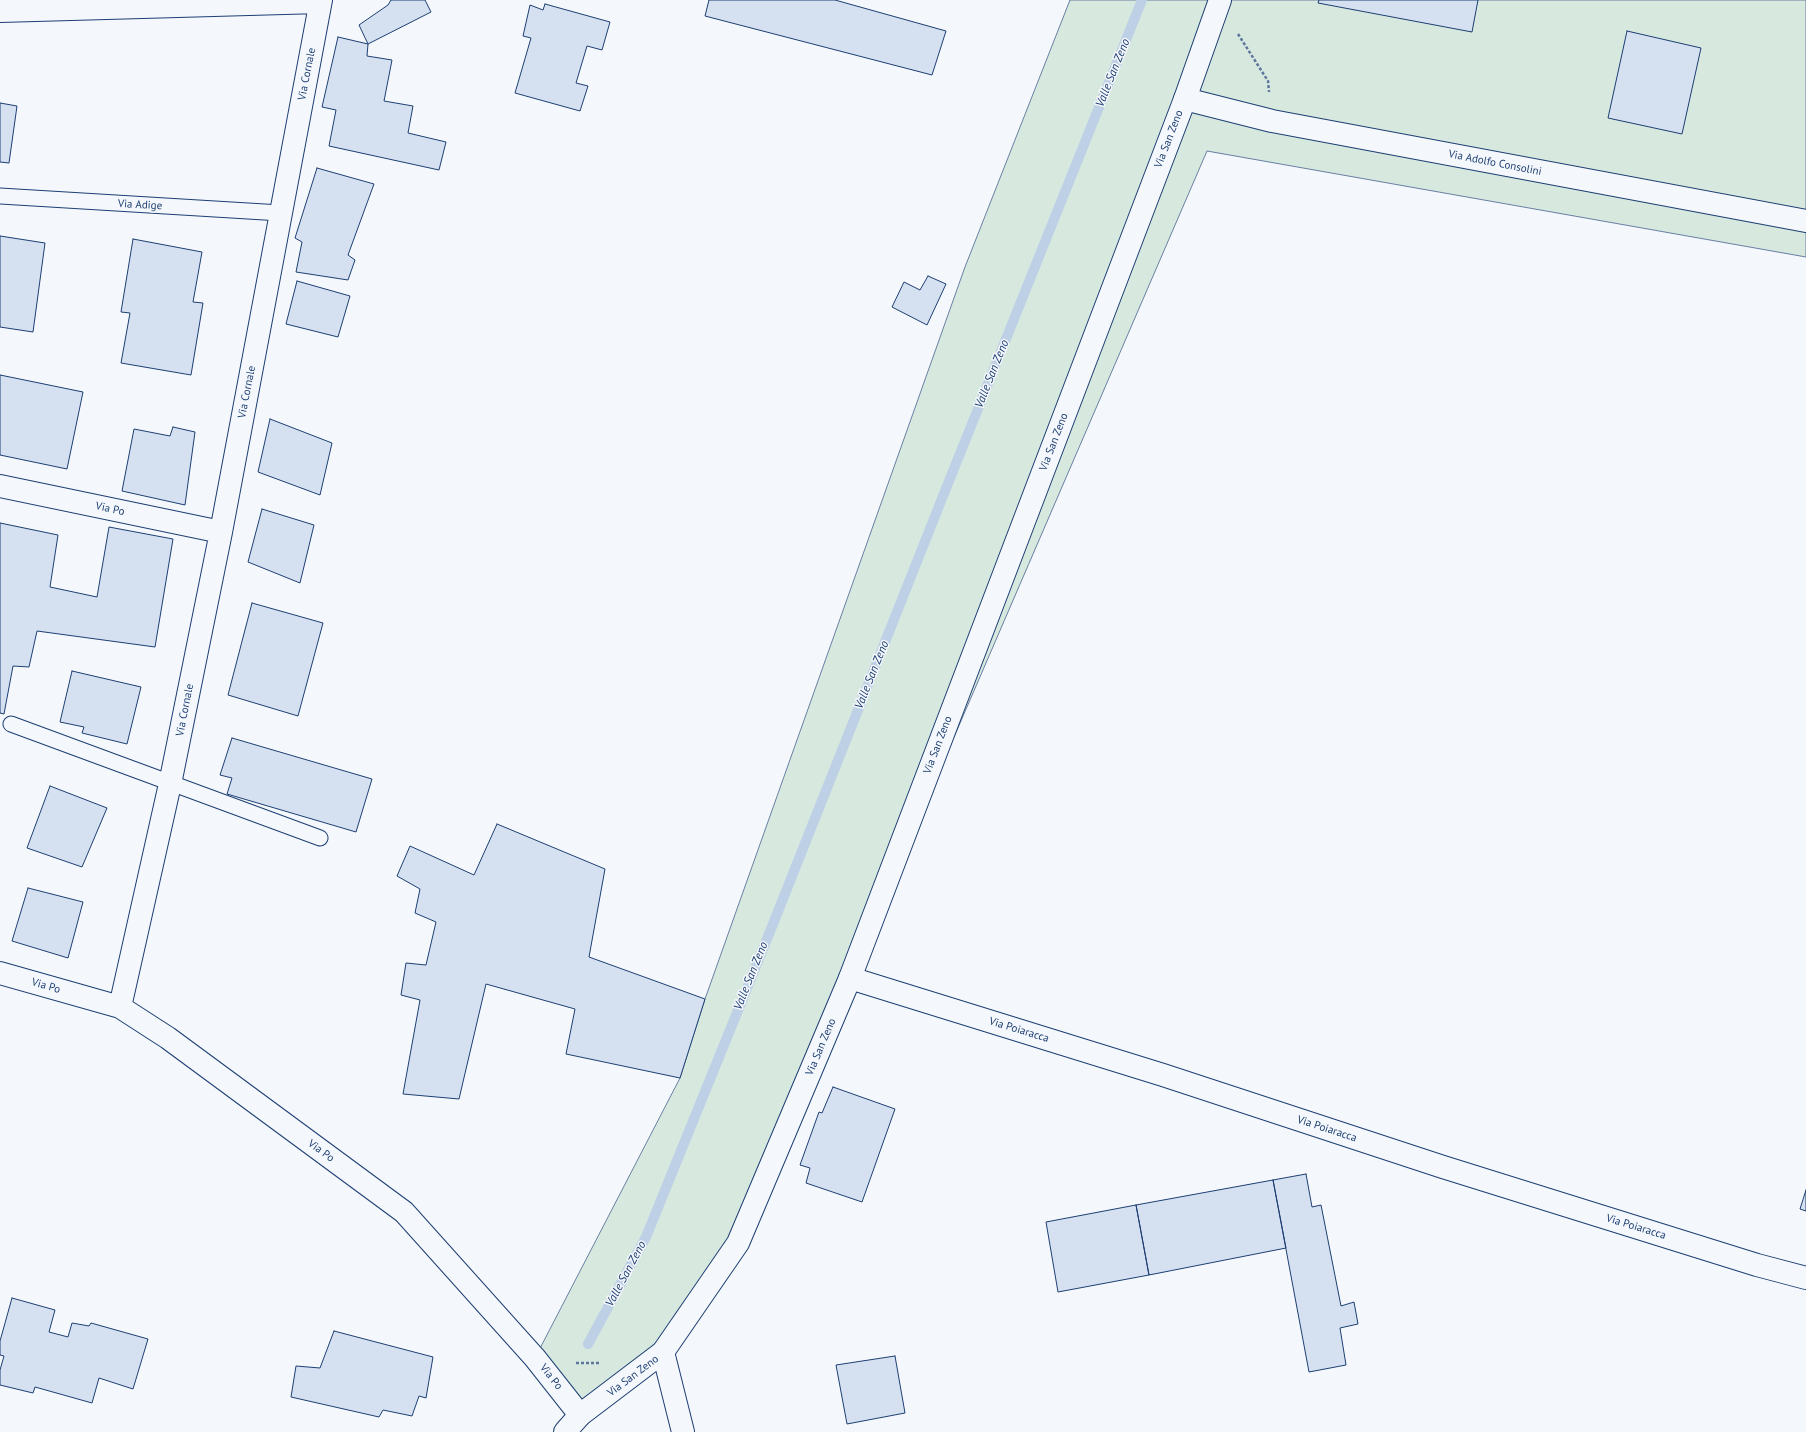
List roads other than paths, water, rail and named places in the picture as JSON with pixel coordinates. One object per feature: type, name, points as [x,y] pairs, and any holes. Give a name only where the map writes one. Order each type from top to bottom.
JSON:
[{"type":"street","name":"Via San Zeno","points":[[565,1432],[580,1415],[663,1352],[738,1243],[850,978],[1185,99],[1220,0]]},
{"type":"street","points":[[0,11],[321,1]]},
{"type":"street","name":"Via Cornale","points":[[120,1007],[170,784],[221,532],[321,1]]},
{"type":"street","name":"Via Adolfo Consolini","points":[[1185,99],[1272,121],[1806,221]]},
{"type":"street","name":"Via Po","points":[[0,486],[221,532]]},
{"type":"street","name":"Via Po","points":[[0,973],[120,1007],[168,1038],[404,1212],[535,1358],[580,1415]]},
{"type":"street","name":"Via Poiaracca","points":[[850,978],[1163,1075],[1450,1169],[1757,1265],[1806,1278]]},
{"type":"street","points":[[663,1352],[683,1432]]},
{"type":"lane","name":"Via Adige","points":[[0,196],[281,213]]},
{"type":"lane","points":[[11,724],[170,784],[320,838]]},
{"type":"waterway","name":"Valle San Zeno","points":[[588,1344],[646,1237],[771,929],[1142,0]]}]
